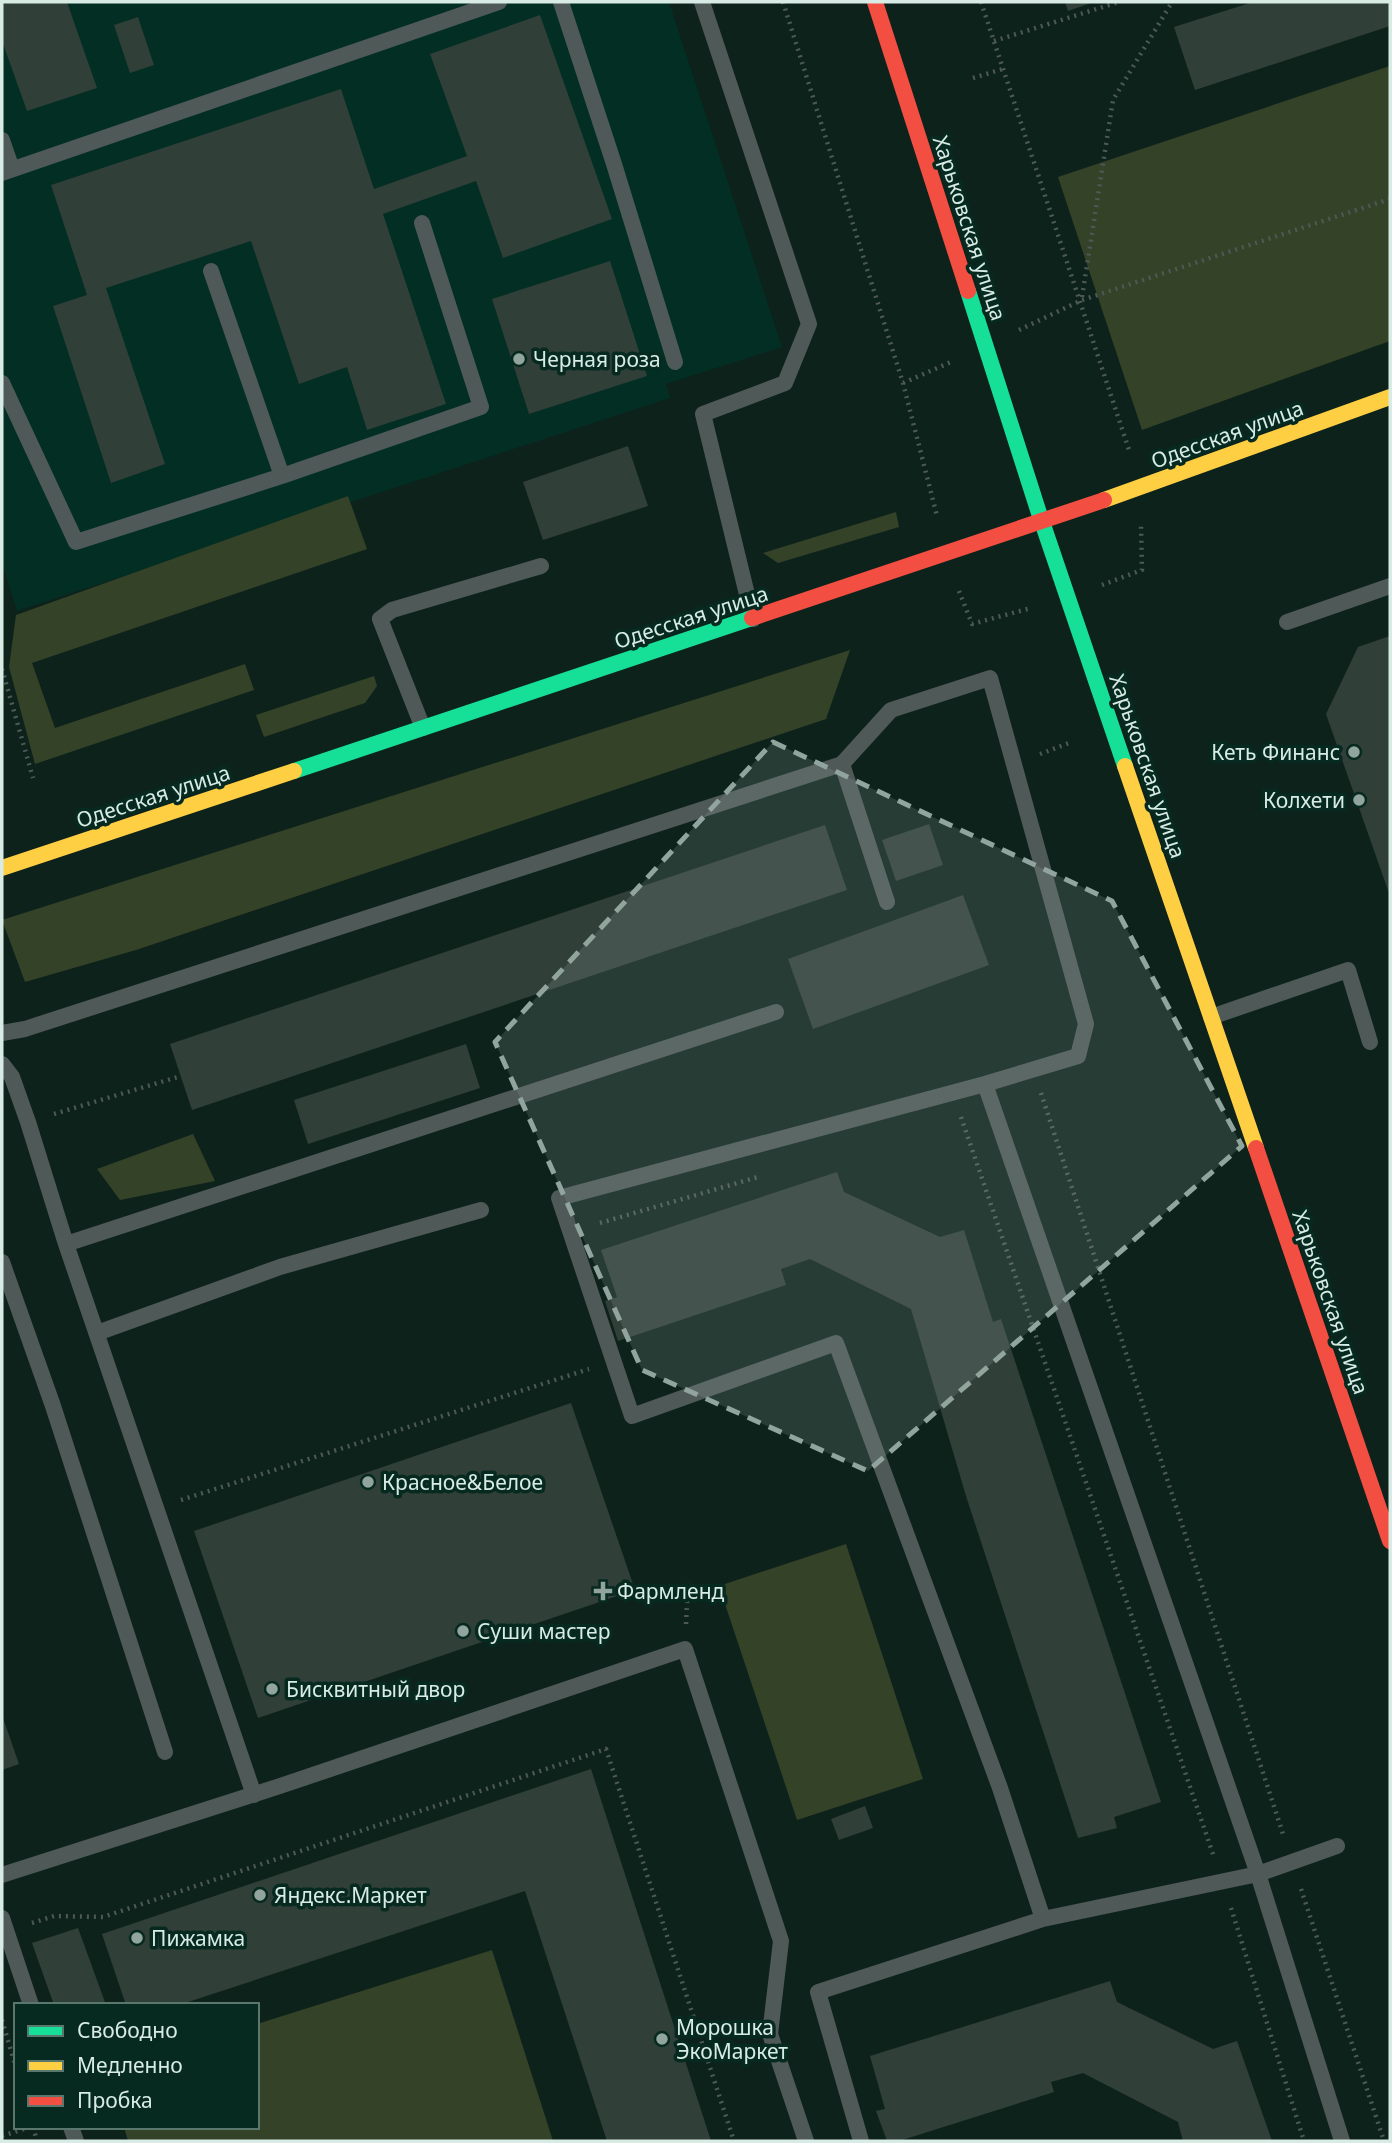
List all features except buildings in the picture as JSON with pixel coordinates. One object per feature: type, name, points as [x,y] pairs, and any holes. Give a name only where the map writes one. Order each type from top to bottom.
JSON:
[{"type":"street","name":"Харьковская улица","points":[[875,2],[1042,523],[1390,1541]]},
{"type":"street","name":"Одесская улица","points":[[2,868],[1042,523],[1390,397]]},
{"type":"lane","points":[[2,140],[7,171],[499,2]]},
{"type":"lane","points":[[561,2],[675,362]]},
{"type":"lane","points":[[702,2],[809,324],[785,383],[703,414],[753,619]]},
{"type":"lane","points":[[2,383],[76,542],[282,476],[481,407],[422,223]]},
{"type":"lane","points":[[211,271],[282,476]]},
{"type":"lane","points":[[422,728],[380,619],[391,610],[541,566]]},
{"type":"lane","points":[[1287,622],[1390,586]]},
{"type":"lane","points":[[2,1032],[25,1029],[842,764],[891,710],[990,678],[1086,1024],[1078,1056],[985,1084],[559,1198],[632,1416],[836,1343],[1000,1788],[1043,1919]]},
{"type":"lane","points":[[842,764],[887,902]]},
{"type":"lane","points":[[1211,1017],[1348,970],[1370,1042]]},
{"type":"lane","points":[[66,1244],[776,1012]]},
{"type":"lane","points":[[2,1064],[12,1077],[66,1244],[254,1794]]},
{"type":"lane","points":[[985,1084],[1258,1874],[1342,2141]]},
{"type":"lane","points":[[97,1333],[280,1267],[481,1210]]},
{"type":"lane","points":[[2,1262],[53,1406],[165,1752]]},
{"type":"lane","points":[[2,1874],[254,1794],[685,1649],[781,1941],[770,2034],[806,2141]]},
{"type":"lane","points":[[861,2141],[818,1992],[1043,1919],[1258,1874],[1337,1846]]},
{"type":"lane","points":[[4,1925],[30,2003]]},
{"type":"path","points":[[783,2],[903,383],[932,489],[945,555],[972,624],[1068,597],[1142,570],[1141,487],[1082,300],[981,2]]},
{"type":"path","points":[[994,41],[1119,2]]},
{"type":"path","points":[[1082,300],[1113,100],[1172,2]]},
{"type":"path","points":[[973,78],[1003,69]]},
{"type":"path","points":[[903,383],[1082,300],[1390,199]]},
{"type":"path","points":[[2,669],[33,778]]},
{"type":"path","points":[[1034,1069],[1384,2141]]},
{"type":"path","points":[[53,1114],[181,1076]]},
{"type":"path","points":[[948,1121],[961,1117],[1222,1881],[1304,2141]]},
{"type":"path","points":[[600,1223],[760,1176]]},
{"type":"path","points":[[157,1508],[613,1361]]},
{"type":"path","points":[[685,1649],[688,1582]]},
{"type":"path","points":[[4,1925],[54,1916],[103,1917],[606,1749],[734,2141]]},
{"type":"path","points":[[2,2020],[14,2060]]},
{"type":"path","points":[[2,2136],[25,2129]]},
{"type":"highlighted area","points":[[773,742],[1112,901],[1242,1146],[868,1471],[642,1370],[495,1042]]},
{"type":"shaded area","points":[[2,2],[669,2],[782,347],[666,384],[670,398],[17,611],[2,563]]},
{"type":"shaded area","points":[[1390,66],[1390,341],[1142,430],[1058,177]]},
{"type":"shaded area","points":[[348,496],[367,549],[32,663],[55,728],[245,664],[254,690],[35,764],[9,667],[16,615]]},
{"type":"shaded area","points":[[896,512],[899,527],[778,563],[763,553]]},
{"type":"shaded area","points":[[850,650],[826,719],[136,950],[25,982],[2,920]]},
{"type":"shaded area","points":[[374,676],[377,686],[365,703],[264,737],[256,715]]},
{"type":"shaded area","points":[[193,1134],[215,1181],[120,1200],[97,1169]]},
{"type":"shaded area","points":[[846,1544],[923,1779],[797,1820],[719,1586]]},
{"type":"shaded area","points":[[492,1950],[553,2141],[128,2141],[125,2129],[259,2129],[259,2023]]},
{"type":"traffic: fast","points":[[968,291],[1038,510],[1125,766]]},
{"type":"traffic: fast","points":[[294,771],[752,618]]},
{"type":"traffic: slow","points":[[1104,500],[1390,397]]},
{"type":"traffic: slow","points":[[1125,766],[1256,1148]]},
{"type":"traffic: slow","points":[[2,868],[294,771]]},
{"type":"traffic: jam","points":[[875,2],[968,291]]},
{"type":"traffic: jam","points":[[752,618],[1104,500]]},
{"type":"traffic: jam","points":[[1256,1148],[1390,1541]]},
{"type":"place","name":"Черная роза","points":[[519,359]]},
{"type":"place","name":"Кеть Финанс","points":[[1354,752]]},
{"type":"place","name":"Колхети","points":[[1359,800]]},
{"type":"place","name":"Красное&Белое","points":[[368,1482]]},
{"type":"place","name":"Фармленд","points":[[603,1591]]},
{"type":"place","name":"Суши мастер","points":[[463,1631]]},
{"type":"place","name":"Бисквитный двор","points":[[272,1689]]},
{"type":"place","name":"Яндекс.Маркет","points":[[260,1895]]},
{"type":"place","name":"Пижамка","points":[[137,1938]]},
{"type":"place","name":"Морошка ЭкоМаркет","points":[[662,2039]]}]
